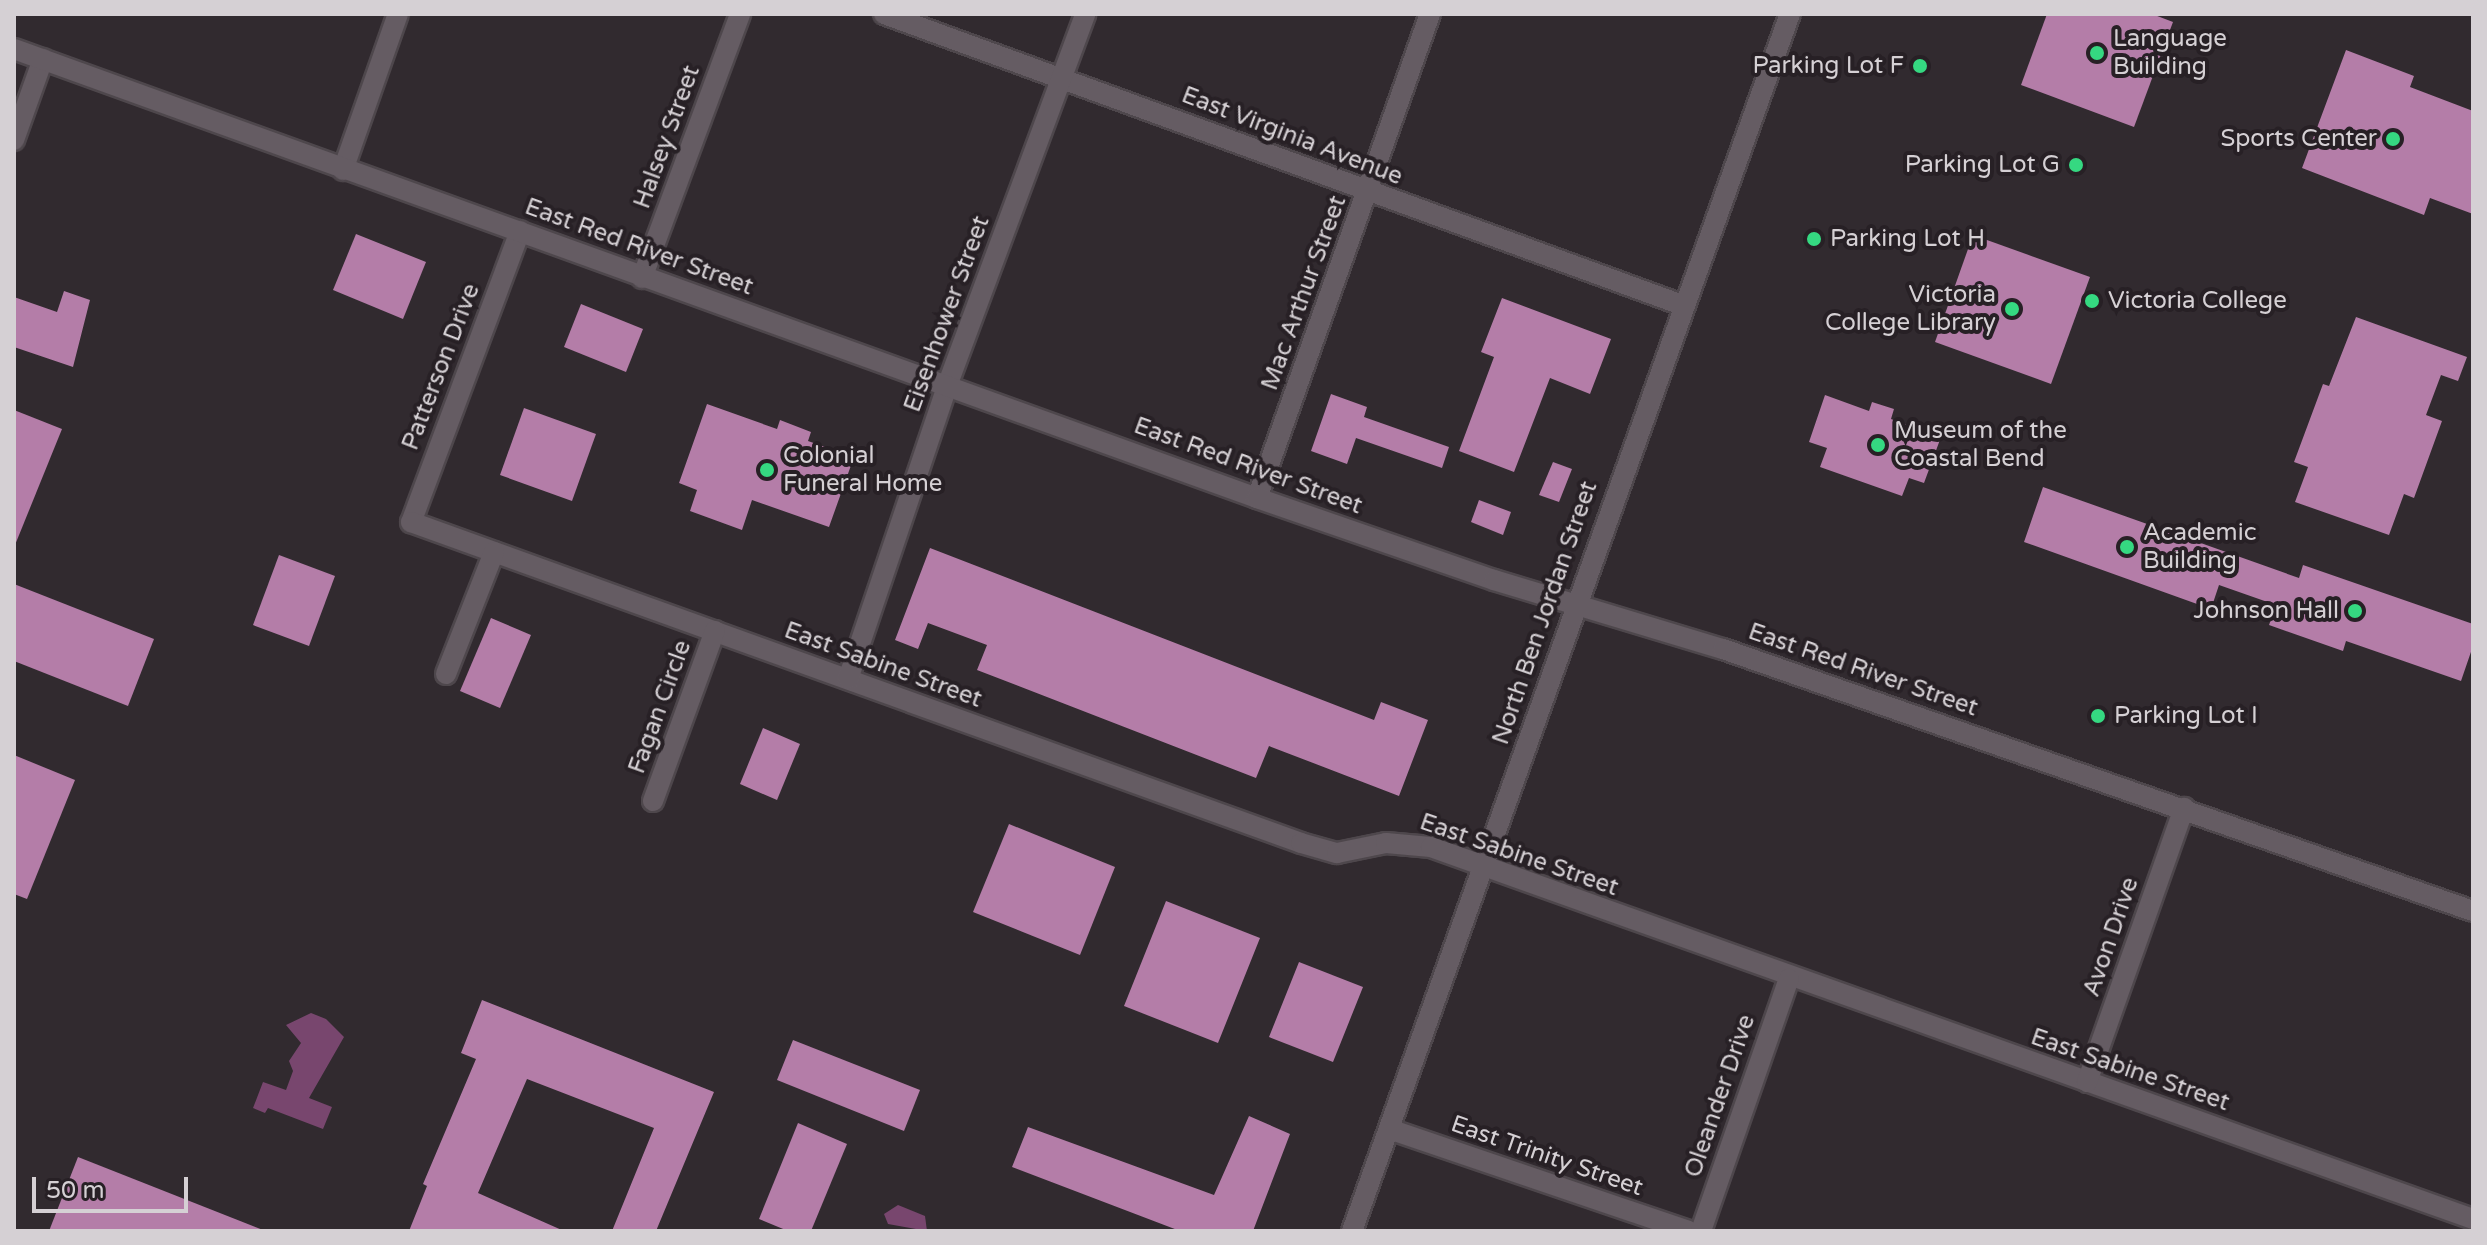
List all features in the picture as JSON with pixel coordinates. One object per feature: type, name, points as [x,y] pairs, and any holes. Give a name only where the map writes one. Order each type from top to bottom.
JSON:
[{"type":"street","points":[[343,170],[398,14]]},
{"type":"street","name":"Halsey Street","points":[[642,278],[740,14]]},
{"type":"street","name":"East Virginia Avenue","points":[[884,14],[1682,305]]},
{"type":"street","name":"Eisenhower Street","points":[[848,679],[947,386],[1085,14]]},
{"type":"street","name":"Mac Arthur Street","points":[[1257,498],[1430,14]]},
{"type":"street","name":"North Ben Jordan Street","points":[[1352,1231],[1682,305],[1790,14]]},
{"type":"street","name":"East Red River Street","points":[[14,49],[1257,498],[1494,580],[1577,603],[2184,808],[2473,911]]},
{"type":"street","points":[[14,140],[43,59]]},
{"type":"street","name":"Patterson Drive","points":[[411,522],[520,231]]},
{"type":"street","name":"East Sabine Street","points":[[411,522],[1301,843],[1337,853],[1406,842],[2473,1219]]},
{"type":"street","points":[[446,674],[494,552]]},
{"type":"street","name":"Fagan Circle","points":[[653,801],[715,631]]},
{"type":"street","name":"Avon Drive","points":[[2087,1082],[2184,808]]},
{"type":"street","name":"Oleander Drive","points":[[1701,1231],[1789,979]]},
{"type":"street","name":"East Trinity Street","points":[[1389,1129],[1688,1231]]},
{"type":"shaded area","points":[[311,1013],[326,1019],[344,1037],[309,1098],[332,1107],[323,1129],[268,1108],[265,1113],[253,1108],[263,1082],[286,1090],[293,1071],[289,1061],[301,1043],[286,1025]]},
{"type":"shaded area","points":[[898,1205],[925,1216],[927,1231],[888,1224],[884,1214]]},
{"type":"building","name":"Language Building","points":[[2047,14],[2152,14],[2173,22],[2134,127],[2021,85]]},
{"type":"building","name":"Sports Center","points":[[2346,50],[2414,76],[2410,87],[2473,111],[2473,214],[2430,198],[2424,215],[2302,168]]},
{"type":"building","points":[[356,234],[426,262],[403,319],[333,290]]},
{"type":"building","name":"Victoria College Library","points":[[1973,235],[2090,277],[2051,384],[1935,342]]},
{"type":"building","points":[[64,291],[90,300],[73,367],[14,347],[14,297],[57,312]]},
{"type":"building","points":[[1502,298],[1611,339],[1590,394],[1550,378],[1514,472],[1459,451],[1494,357],[1481,352]]},
{"type":"building","points":[[581,304],[643,329],[626,372],[564,347]]},
{"type":"building","points":[[2356,317],[2467,357],[2458,381],[2441,375],[2426,415],[2442,421],[2414,498],[2404,494],[2389,535],[2295,502],[2308,467],[2294,462],[2323,384],[2329,386]]},
{"type":"building","points":[[1331,394],[1367,407],[1364,417],[1449,447],[1442,468],[1356,438],[1347,464],[1311,451]]},
{"type":"building","name":"Museum of the Coastal Bend","points":[[1825,395],[1869,411],[1872,402],[1894,409],[1891,419],[1941,437],[1924,483],[1909,478],[1902,496],[1820,467],[1827,448],[1809,442]]},
{"type":"building","name":"Colonial Funeral Home","points":[[707,404],[777,429],[780,420],[811,432],[808,441],[854,457],[829,527],[752,500],[742,530],[690,511],[697,490],[679,483]]},
{"type":"building","points":[[524,408],[596,434],[572,501],[500,475]]},
{"type":"building","points":[[14,410],[62,429],[15,545],[14,545]]},
{"type":"building","points":[[1553,462],[1572,469],[1559,502],[1539,495]]},
{"type":"building","points":[[2043,487],[2299,578],[2303,565],[2473,624],[2473,646],[2461,681],[2346,641],[2343,651],[2269,625],[2276,605],[2219,585],[2211,609],[2024,542]]},
{"type":"building","points":[[1479,500],[1511,512],[1503,535],[1471,522]]},
{"type":"building","points":[[930,548],[1374,720],[1381,702],[1428,720],[1399,796],[1269,746],[1256,778],[977,670],[987,645],[928,623],[918,649],[895,640]]},
{"type":"building","points":[[279,555],[335,576],[309,646],[253,625]]},
{"type":"building","points":[[14,584],[154,639],[128,706],[14,661]]},
{"type":"building","points":[[491,618],[531,635],[500,708],[460,691]]},
{"type":"building","points":[[763,728],[800,744],[777,800],[740,784]]},
{"type":"building","points":[[14,755],[75,780],[27,899],[14,894]]},
{"type":"building","points":[[1009,824],[1115,867],[1080,955],[973,912]]},
{"type":"building","points":[[1166,901],[1260,938],[1218,1043],[1124,1006]]},
{"type":"building","points":[[1299,962],[1363,987],[1333,1062],[1269,1037]]},
{"type":"building","points":[[482,1000],[714,1092],[656,1231],[612,1231],[654,1128],[527,1079],[478,1193],[564,1231],[409,1231],[427,1186],[423,1184],[476,1059],[461,1053]]},
{"type":"building","points":[[793,1040],[920,1090],[904,1131],[777,1080]]},
{"type":"building","points":[[1249,1116],[1290,1134],[1253,1231],[1180,1231],[1012,1167],[1028,1127],[1214,1195]]},
{"type":"building","points":[[798,1123],[847,1144],[811,1231],[788,1231],[759,1219]]},
{"type":"building","points":[[78,1157],[263,1230],[263,1231],[49,1231]]},
{"type":"place","name":"Language Building","points":[[2097,53]]},
{"type":"place","name":"Parking Lot F","points":[[1920,66]]},
{"type":"place","name":"Sports Center","points":[[2393,139]]},
{"type":"place","name":"Parking Lot G","points":[[2076,165]]},
{"type":"place","name":"Parking Lot H","points":[[1814,239]]},
{"type":"place","name":"Victoria College","points":[[2092,301]]},
{"type":"place","name":"Victoria College Library","points":[[2012,309]]},
{"type":"place","name":"Museum of the Coastal Bend","points":[[1878,445]]},
{"type":"place","name":"Colonial Funeral Home","points":[[767,470]]},
{"type":"place","name":"Academic Building","points":[[2127,547]]},
{"type":"place","name":"Johnson Hall","points":[[2355,611]]},
{"type":"place","name":"Parking Lot I","points":[[2098,716]]}]
